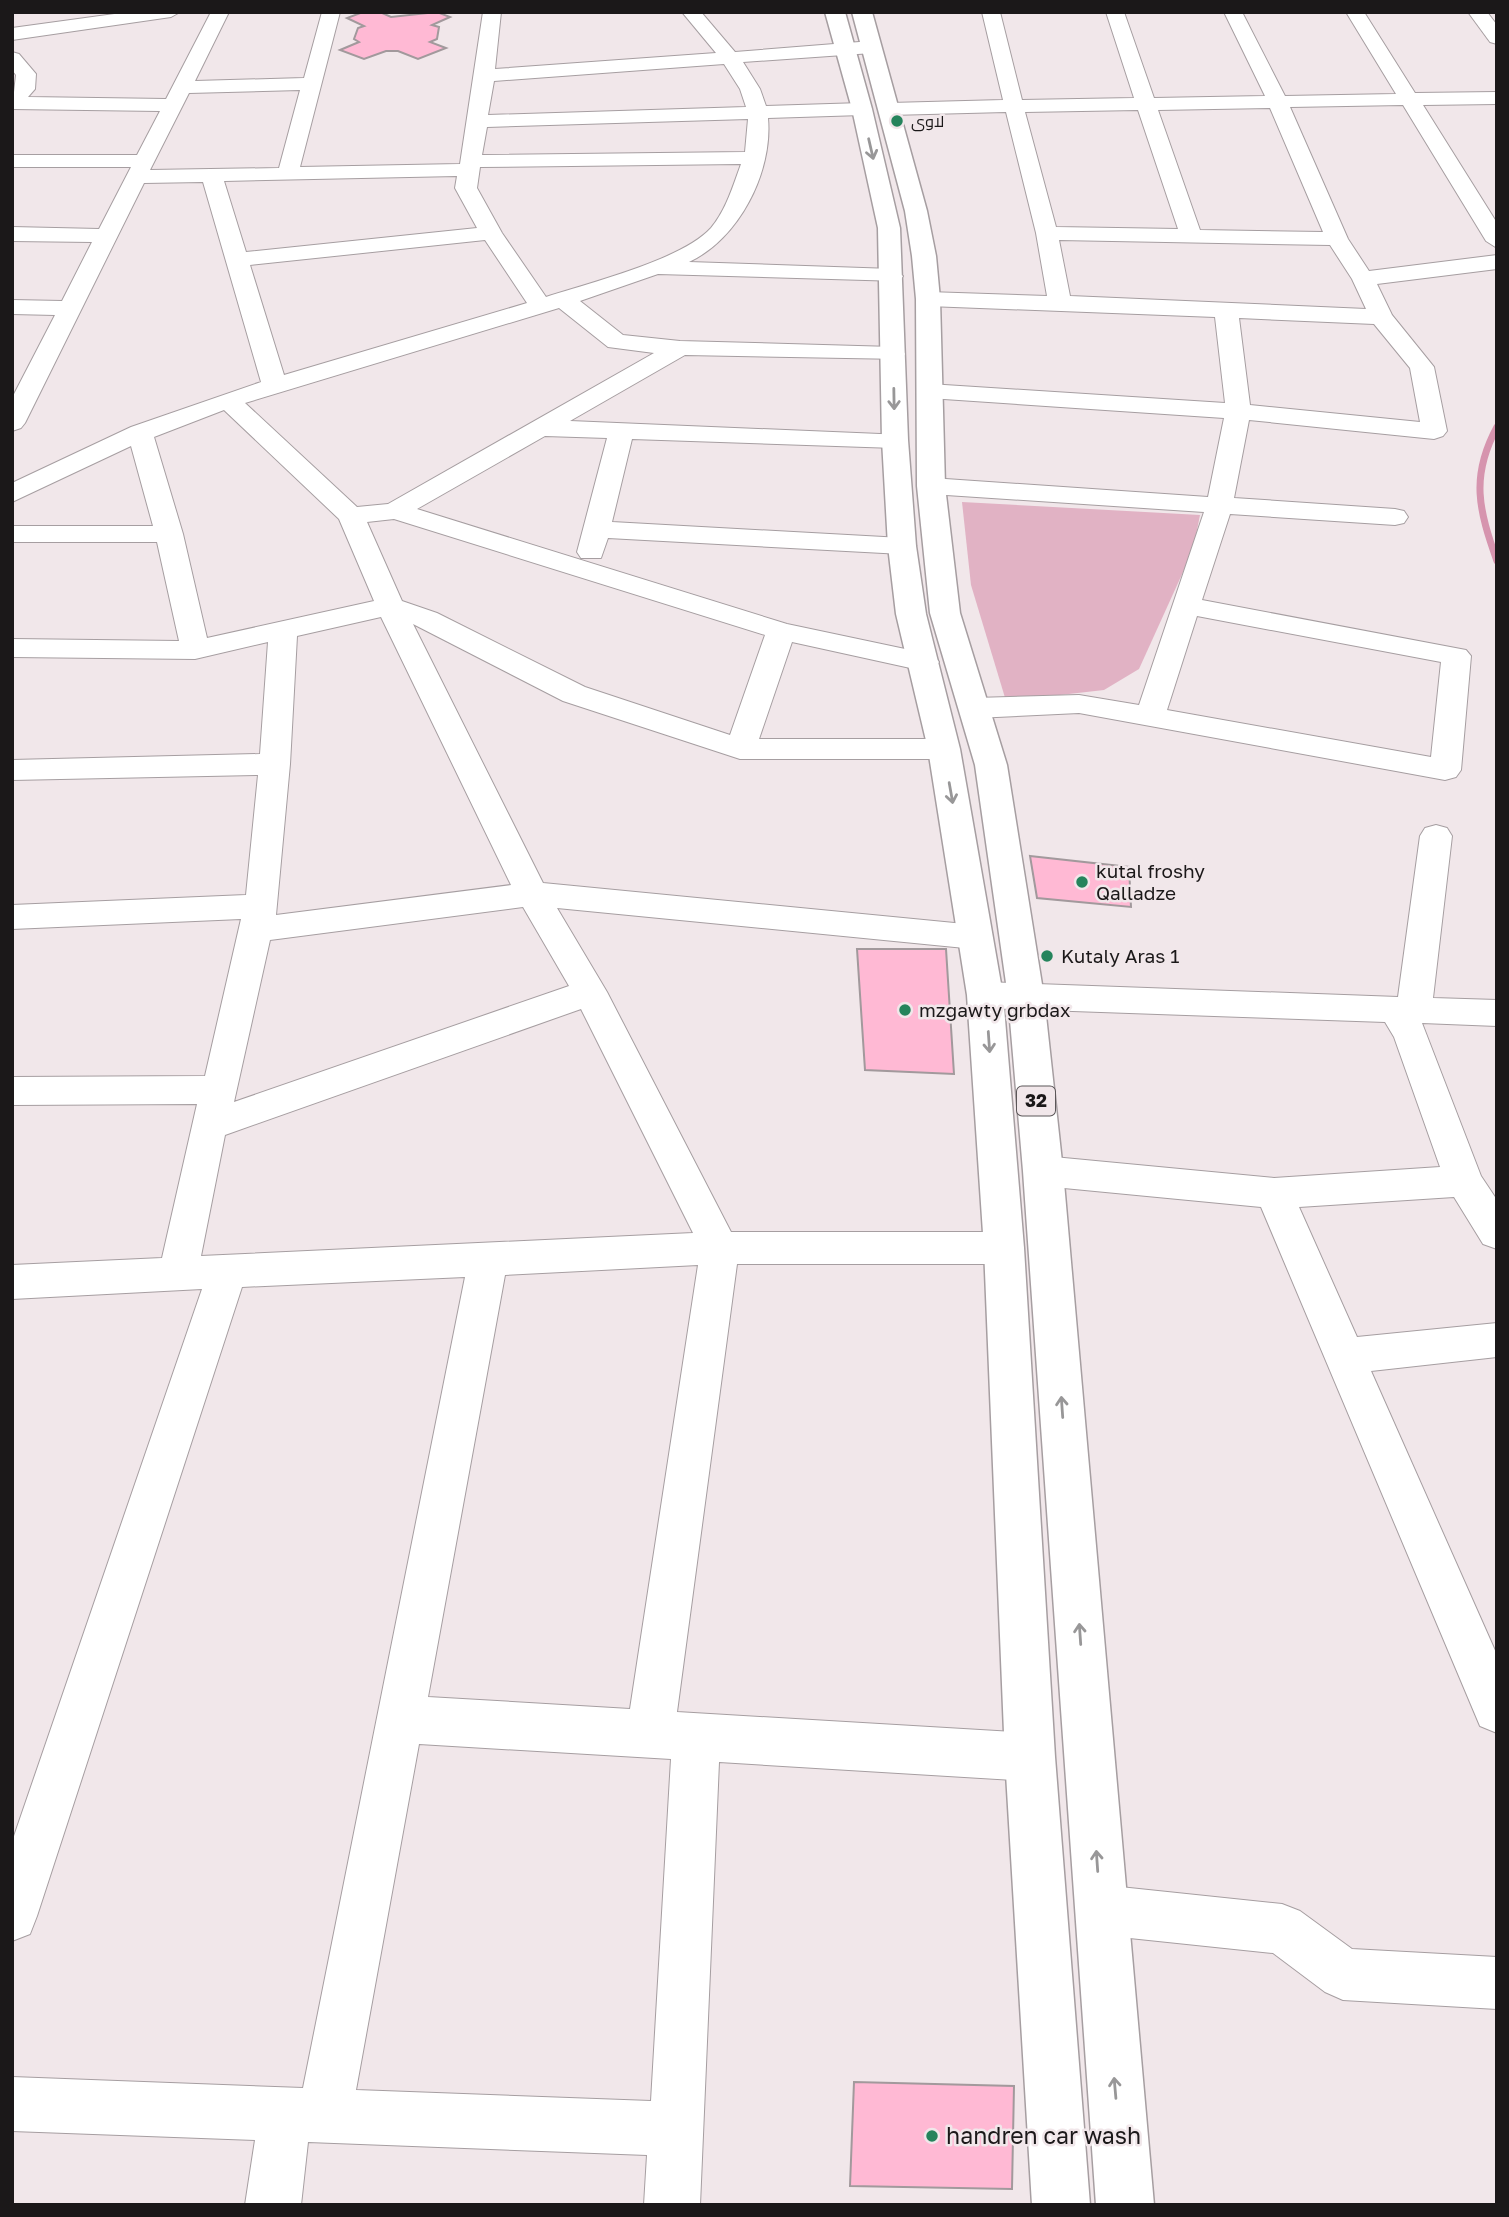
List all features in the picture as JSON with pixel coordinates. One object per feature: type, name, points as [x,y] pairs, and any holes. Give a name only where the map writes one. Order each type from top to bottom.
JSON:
[{"type":"main road","name":"32","points":[[835,12],[860,36],[876,109],[892,276],[895,440],[902,546],[911,614],[944,749],[985,995],[1004,1248],[1030,1757],[1061,2205]]},
{"type":"main road","name":"32","points":[[876,109],[916,211],[928,299],[931,486],[944,613],[991,765],[1026,997],[1043,1171],[1125,2205]]},
{"type":"street","points":[[12,34],[171,12]]},
{"type":"street","points":[[12,423],[220,12]]},
{"type":"street","points":[[288,174],[331,12]]},
{"type":"street","points":[[492,12],[485,76],[466,188],[491,233],[552,303],[616,342],[680,348],[893,354]]},
{"type":"street","points":[[12,494],[75,460],[141,432],[275,386],[552,303],[688,253],[720,230],[741,193],[759,137],[759,112],[748,84],[691,12]]},
{"type":"street","points":[[991,12],[1047,233],[1060,303]]},
{"type":"street","points":[[1115,12],[1191,235]]},
{"type":"street","points":[[929,391],[1238,411],[1434,431],[1422,367],[1381,317],[1363,279],[1337,239],[1277,100],[1233,12]]},
{"type":"street","points":[[1356,12],[1497,241]]},
{"type":"street","points":[[1477,12],[1497,38]]},
{"type":"street","points":[[485,76],[728,57],[860,36]]},
{"type":"street","points":[[12,58],[26,74],[25,89],[13,103]]},
{"type":"street","points":[[13,103],[42,104],[177,96],[312,84]]},
{"type":"street","points":[[476,121],[1145,102],[1497,97]]},
{"type":"street","points":[[30,123],[42,104]]},
{"type":"street","points":[[14,152],[140,169],[212,175],[754,158]]},
{"type":"street","points":[[212,175],[275,386]]},
{"type":"street","points":[[237,260],[491,233]]},
{"type":"street","points":[[1047,233],[1337,239]]},
{"type":"street","points":[[12,234],[107,236]]},
{"type":"street","points":[[1363,279],[1497,261]]},
{"type":"street","points":[[652,268],[892,276]]},
{"type":"street","points":[[928,299],[1381,317]]},
{"type":"street","points":[[12,307],[70,308]]},
{"type":"street","points":[[1150,716],[1219,506],[1238,411],[1226,309]]},
{"type":"street","points":[[351,516],[396,511],[680,348]]},
{"type":"street","points":[[229,401],[351,516],[390,606],[532,894],[590,992],[720,1248],[673,1736],[676,2129],[672,2205]]},
{"type":"street","points":[[544,428],[895,440]]},
{"type":"street","points":[[585,571],[599,529],[621,430]]},
{"type":"street","points":[[141,432],[169,534],[195,650]]},
{"type":"street","points":[[931,486],[1395,517]]},
{"type":"street","points":[[396,511],[781,631],[924,662]]},
{"type":"street","points":[[599,529],[902,546]]},
{"type":"street","points":[[12,534],[169,534]]},
{"type":"street","points":[[12,648],[195,650],[390,606],[426,619],[574,694],[740,748],[944,749]]},
{"type":"street","points":[[975,708],[1079,705],[1445,770],[1456,656],[1187,606]]},
{"type":"street","points":[[178,1274],[208,1126],[220,1090],[258,918],[275,764],[283,629]]},
{"type":"street","points":[[740,748],[781,631]]},
{"type":"street","points":[[12,770],[275,764]]},
{"type":"street","points":[[1437,836],[1405,1010],[1411,1035],[1464,1181],[1497,1233]]},
{"type":"street","points":[[12,917],[258,918],[532,894],[975,937]]},
{"type":"street","points":[[208,1126],[590,992]]},
{"type":"street","points":[[985,995],[1486,1013]]},
{"type":"street","points":[[12,1091],[220,1090]]},
{"type":"street","points":[[1043,1171],[1274,1193],[1464,1181]]},
{"type":"street","points":[[1274,1193],[1497,1710]]},
{"type":"street","points":[[12,1282],[227,1274],[720,1248],[1004,1248]]},
{"type":"street","points":[[273,2205],[304,2115],[400,1719],[488,1261]]},
{"type":"street","points":[[12,1916],[227,1274]]},
{"type":"street","points":[[1346,1356],[1497,1340]]},
{"type":"street","points":[[400,1719],[1030,1757]]},
{"type":"street","points":[[1101,1910],[1282,1929],[1343,1974],[1497,1983]]},
{"type":"street","points":[[12,2104],[676,2129]]},
{"type":"shaded area","points":[[962,502],[1200,515],[1193,550],[1139,669],[1104,690],[1006,701],[971,585]]},
{"type":"building","points":[[363,12],[380,12],[391,17],[437,12],[450,17],[432,25],[439,27],[437,39],[430,42],[446,48],[418,59],[398,51],[386,51],[364,59],[340,50],[359,42],[354,39],[358,28],[364,26],[347,18]]},
{"type":"building","name":"kutal froshy Qalladze","points":[[1030,856],[1129,867],[1131,907],[1037,898]]},
{"type":"building","name":"mzgawty grbdax","points":[[857,949],[946,949],[954,1074],[865,1070]]},
{"type":"building","name":"handren car wash","points":[[854,2082],[1014,2086],[1012,2189],[850,2186]]},
{"type":"waterway","points":[[1497,427],[1483,462],[1480,478],[1482,509],[1497,561]]},
{"type":"place","name":"لاوی","points":[[897,121]]},
{"type":"place","name":"kutal froshy Qalladze","points":[[1082,882]]},
{"type":"place","name":"Kutaly Aras 1","points":[[1047,956]]},
{"type":"place","name":"mzgawty grbdax","points":[[905,1010]]},
{"type":"place","name":"handren car wash","points":[[932,2136]]}]
